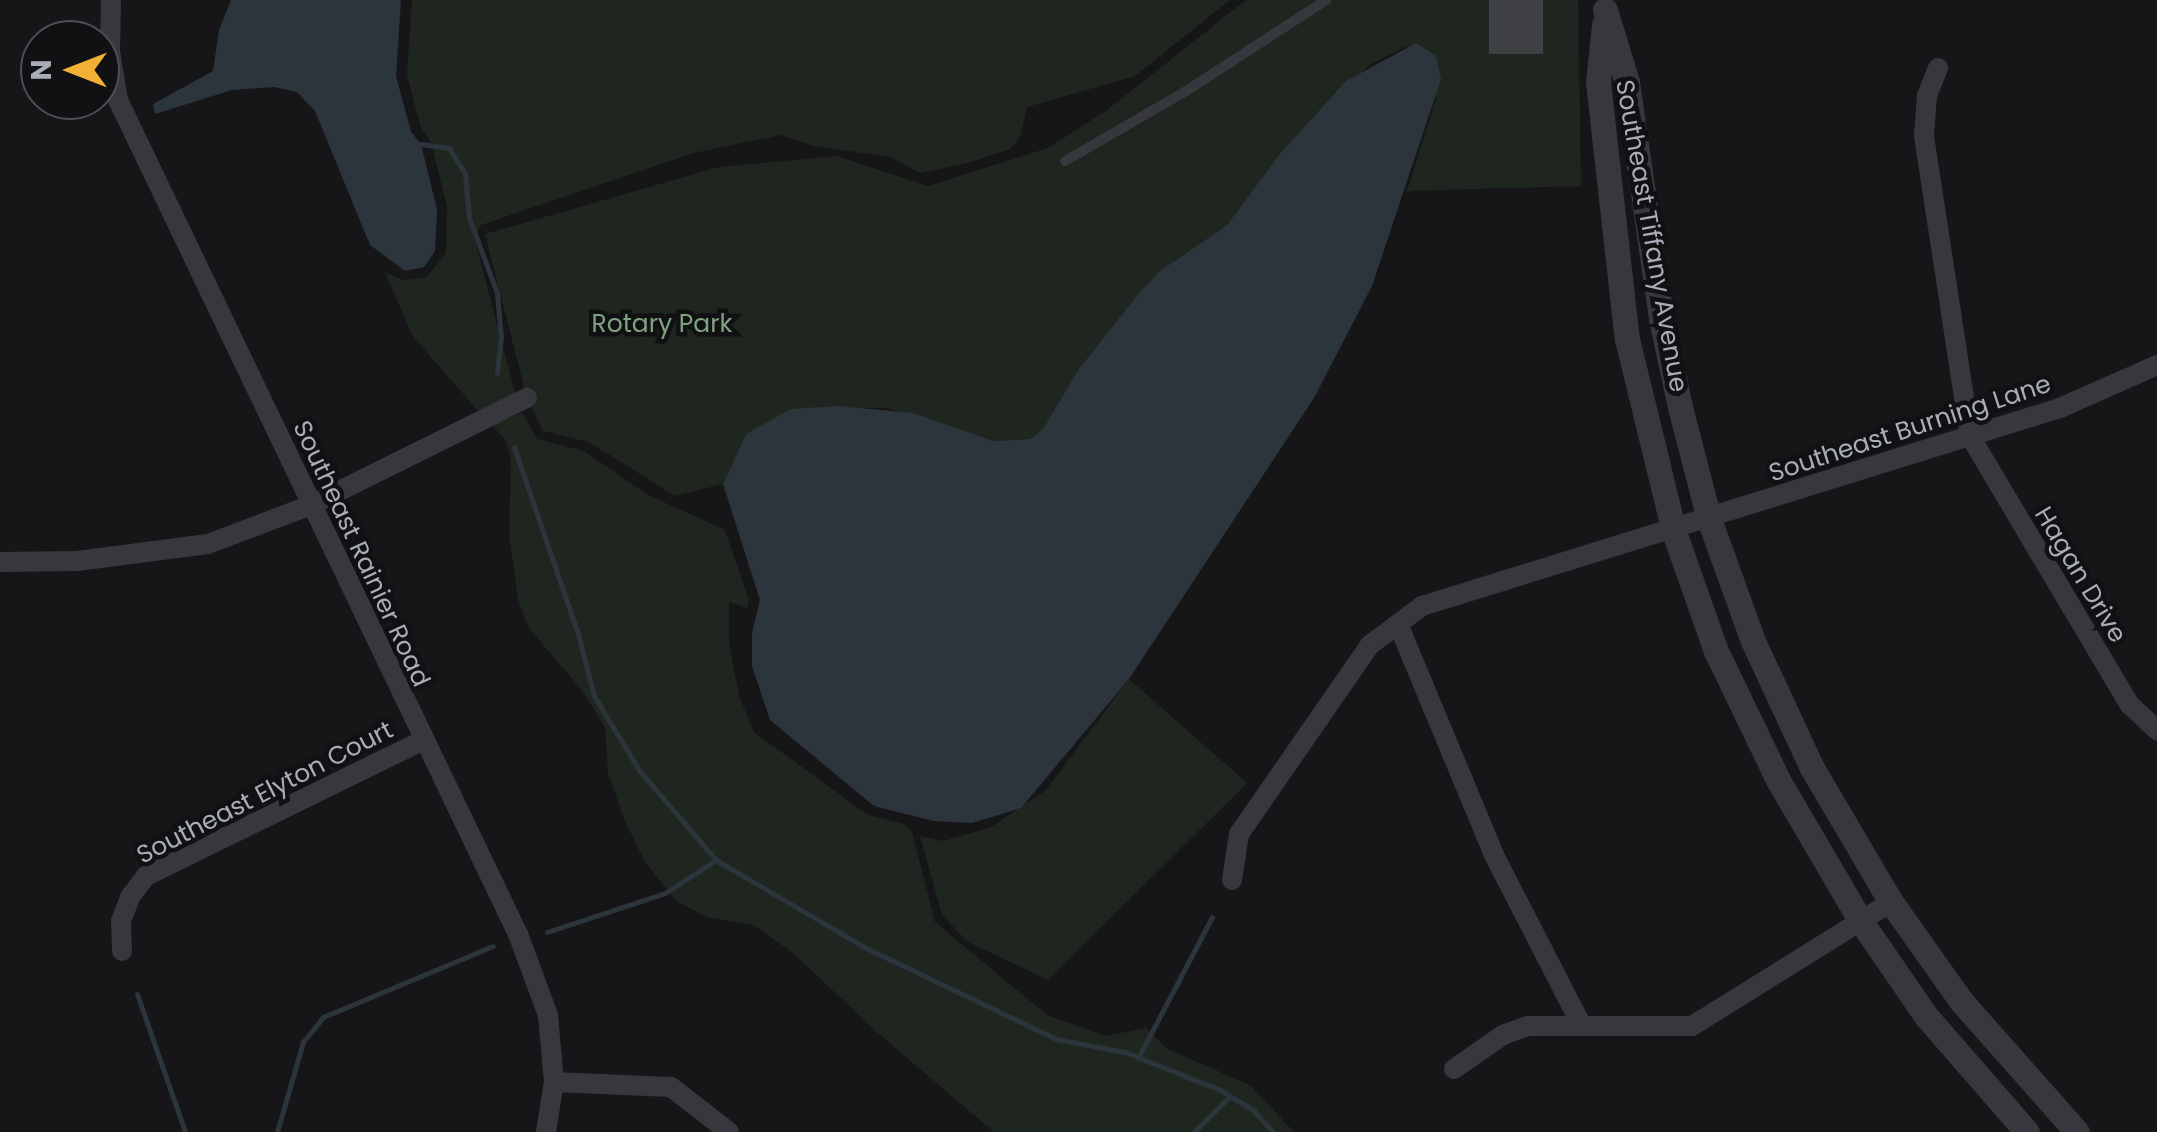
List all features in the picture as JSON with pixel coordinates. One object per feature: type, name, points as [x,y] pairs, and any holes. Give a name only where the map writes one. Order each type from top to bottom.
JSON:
[{"type":"street","name":"Southeast Rainier Road","points":[[111,0],[110,51],[118,100],[422,741],[518,934],[548,1015],[554,1082],[546,1132]]},
{"type":"street","name":"Southeast Tiffany Avenue","points":[[1605,5],[1627,82],[1661,319],[1709,519],[1753,640],[1812,768],[1890,902],[1961,1002],[2077,1132]]},
{"type":"street","name":"Southeast Tiffany Avenue","points":[[1605,5],[1598,82],[1627,339],[1674,532],[1724,667],[1778,780],[1860,920],[1926,1016],[2028,1132]]},
{"type":"street","points":[[1938,68],[1927,95],[1924,136],[1970,436]]},
{"type":"street","name":"Southeast Burning Lane","points":[[1232,880],[1239,834],[1370,645],[1422,606],[1674,532],[2060,408],[2157,365]]},
{"type":"street","points":[[0,562],[78,560],[208,544],[310,505],[527,398]]},
{"type":"street","name":"Hagan Drive","points":[[1970,436],[2130,705],[2157,730]]},
{"type":"street","points":[[1398,624],[1494,855],[1582,1026]]},
{"type":"street","name":"Southeast Elyton Court","points":[[122,950],[121,920],[130,897],[146,876],[422,741]]},
{"type":"street","points":[[1454,1070],[1503,1035],[1528,1026],[1692,1026],[1890,902]]},
{"type":"street","points":[[554,1082],[671,1087],[729,1132]]},
{"type":"lane","points":[[1065,161],[1183,93],[1326,0]]},
{"type":"green space","points":[[412,0],[1230,0],[1135,76],[1027,107],[1020,137],[1010,149],[971,162],[920,173],[890,157],[814,146],[781,135],[694,153],[481,225],[474,237],[515,393],[478,411],[412,335],[385,272],[403,280],[427,277],[446,253],[447,207],[431,142],[421,128],[407,75]]},
{"type":"green space","name":"Rotary Park","points":[[1246,0],[1578,0],[1581,186],[1407,191],[1436,99],[1406,46],[1368,66],[1279,155],[1227,225],[1160,271],[1078,370],[1043,429],[1030,439],[993,441],[887,408],[790,409],[746,434],[723,484],[675,496],[589,442],[543,431],[527,398],[485,234],[719,167],[837,156],[928,186],[1048,148],[1107,110]]},
{"type":"green space","points":[[522,412],[537,439],[584,451],[648,495],[725,530],[749,600],[747,608],[729,602],[729,642],[739,696],[754,732],[868,815],[904,824],[912,832],[935,922],[1047,1015],[1105,1036],[1146,1028],[1167,1049],[1250,1085],[1294,1132],[994,1132],[879,1034],[792,952],[753,925],[707,917],[676,901],[645,862],[624,819],[608,773],[605,727],[581,689],[528,627],[518,599],[509,534],[511,461],[506,441],[493,426]]},
{"type":"green space","points":[[1129,679],[1247,783],[1048,980],[968,942],[942,915],[920,836],[943,841],[991,827],[1045,791]]},
{"type":"shaded area","points":[[231,0],[401,0],[396,76],[411,132],[421,144],[437,210],[435,251],[424,267],[405,271],[370,245],[315,111],[297,92],[275,87],[232,90],[155,114],[153,104],[213,71],[219,30]]},
{"type":"shaded area","points":[[1416,43],[1436,56],[1441,79],[1372,286],[1314,398],[1129,679],[1021,808],[972,823],[934,821],[874,806],[770,720],[752,666],[752,633],[760,600],[723,484],[746,434],[790,409],[838,406],[913,413],[993,441],[1030,439],[1043,429],[1078,370],[1160,271],[1227,225],[1279,155],[1346,81]]},
{"type":"building","points":[[1489,0],[1543,0],[1543,54],[1489,54]]},
{"type":"waterway","points":[[421,144],[449,148],[465,174],[469,218],[497,293],[501,338],[497,373]]},
{"type":"waterway","points":[[514,447],[578,634],[594,696],[639,770],[716,860],[864,947],[1056,1039],[1125,1052],[1220,1090],[1253,1110],[1273,1132]]},
{"type":"waterway","points":[[547,932],[665,893],[716,860]]},
{"type":"waterway","points":[[1138,1058],[1212,917]]},
{"type":"waterway","points":[[277,1132],[303,1042],[323,1017],[493,946]]},
{"type":"waterway","points":[[137,994],[185,1132]]},
{"type":"waterway","points":[[1194,1132],[1230,1096]]}]
